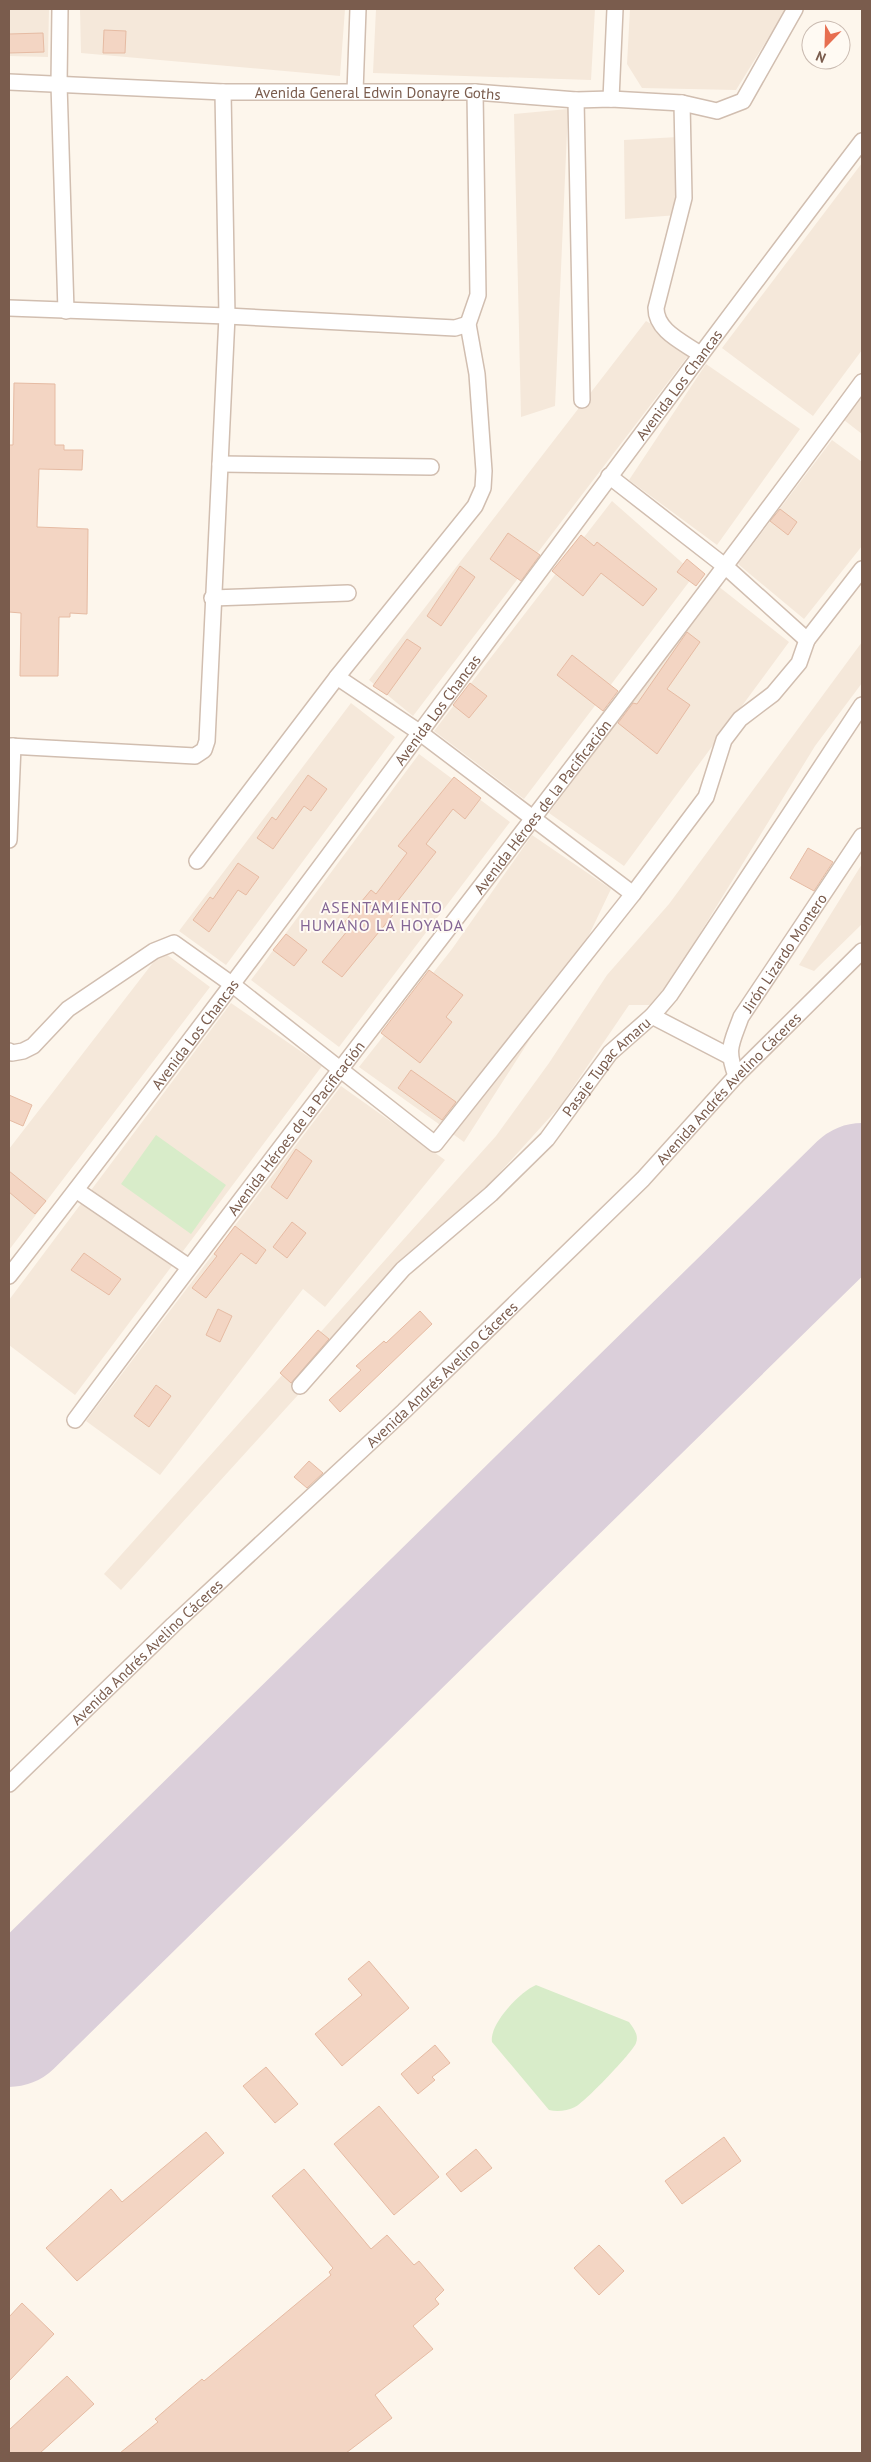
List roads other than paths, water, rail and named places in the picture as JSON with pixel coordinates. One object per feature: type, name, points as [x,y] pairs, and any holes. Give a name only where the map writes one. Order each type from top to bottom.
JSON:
[{"type":"street","points":[[60,9],[66,311]]},
{"type":"street","points":[[355,92],[358,9]]},
{"type":"street","points":[[611,99],[615,9]]},
{"type":"street","name":"Avenida General Edwin Donayre Goths","points":[[9,82],[223,92],[475,92],[576,100],[611,99],[682,104],[718,111],[743,101],[795,9]]},
{"type":"street","points":[[9,840],[11,746],[195,756],[204,750],[207,741],[212,598],[227,316],[223,92]]},
{"type":"street","points":[[197,861],[337,677],[475,506],[483,488],[484,471],[477,374],[468,324],[478,295],[475,92]]},
{"type":"street","points":[[576,100],[582,400]]},
{"type":"street","points":[[682,104],[684,198],[656,308],[656,318],[662,327],[700,354]]},
{"type":"street","name":"Avenida Los Chancas","points":[[9,1276],[233,984],[700,354],[862,141]]},
{"type":"street","points":[[9,308],[227,316],[455,328],[468,324]]},
{"type":"street","name":"Avenida Héroes de la Pacificación","points":[[75,1420],[189,1267],[726,567],[862,382]]},
{"type":"street","points":[[220,464],[431,467]]},
{"type":"street","points":[[609,476],[726,567],[807,640]]},
{"type":"street","points":[[9,1051],[12,1053],[23,1051],[33,1046],[68,1009],[164,946],[174,943],[233,984],[435,1144],[633,894],[706,797],[724,740],[740,720],[773,694],[799,663],[807,640],[862,569]]},
{"type":"street","points":[[212,598],[348,593]]},
{"type":"street","points":[[337,677],[419,732],[633,894]]},
{"type":"street","name":"Pasaje Tupac Amaru","points":[[300,1386],[403,1269],[491,1194],[547,1139],[610,1054],[652,1016],[670,995],[862,705]]},
{"type":"street","name":"Jirón Lizardo Montero","points":[[736,1076],[730,1056],[730,1046],[741,1018],[862,836]]},
{"type":"street","name":"Avenida Andrés Avelino Cáceres","points":[[9,1784],[173,1625],[404,1411],[594,1227],[643,1179],[736,1076],[862,951]]},
{"type":"street","points":[[652,1016],[730,1056]]},
{"type":"street","points":[[76,1190],[189,1267]]},
{"type":"district","name":"ASENTAMIENTO HUMANO LA HOYADA","points":[[382,916]]}]
